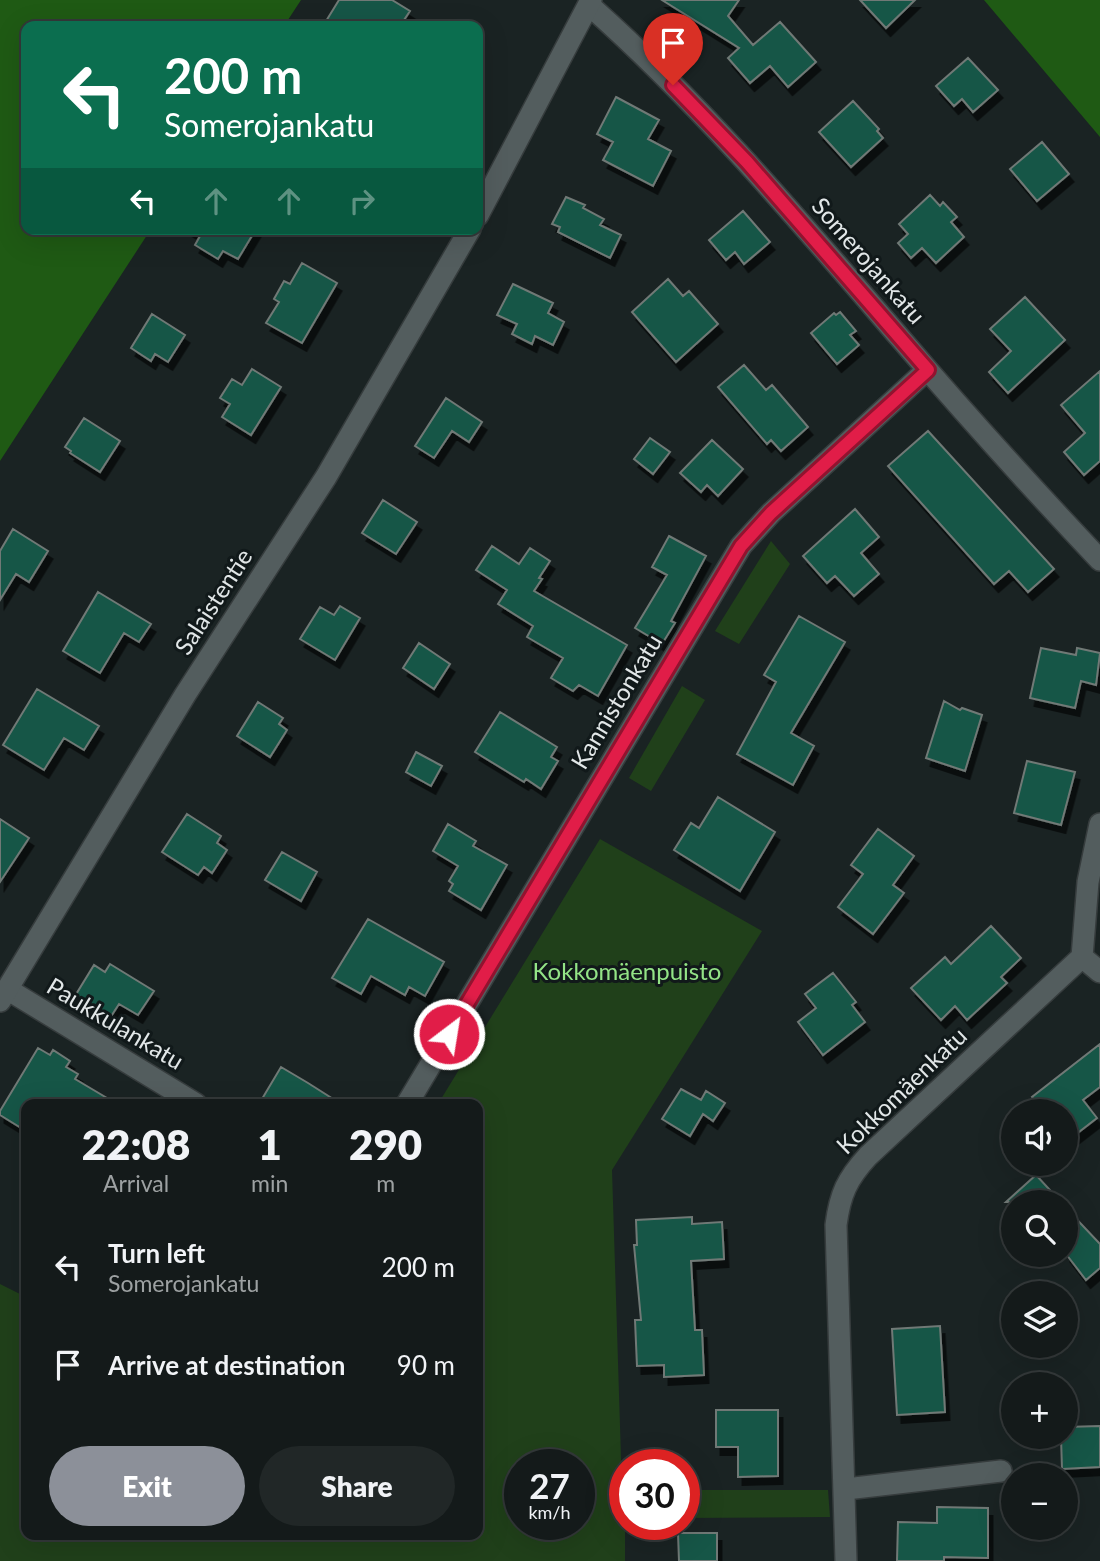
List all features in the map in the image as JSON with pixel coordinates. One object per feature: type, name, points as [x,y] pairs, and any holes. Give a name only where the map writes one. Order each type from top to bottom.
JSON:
[{"type":"street","points":[[483,205],[590,2]]},
{"type":"street","name":"Somerojankatu","points":[[590,2],[747,162],[986,436],[1100,560]]},
{"type":"street","name":"Salaistentie","points":[[4,995],[185,695],[326,477],[467,235]]},
{"type":"street","name":"Kannistonkatu","points":[[410,1099],[741,546],[771,513],[928,370]]},
{"type":"street","points":[[1100,824],[1088,881],[1082,957],[1100,972]]},
{"type":"street","name":"Kokkomäenkatu","points":[[846,1561],[846,1489],[836,1225],[839,1200],[851,1175],[868,1156],[1082,957]]},
{"type":"street","name":"Paukkulankatu","points":[[4,995],[187,1099]]},
{"type":"street","points":[[846,1489],[1001,1472]]},
{"type":"green space","points":[[0,0],[301,0],[287,21],[21,21],[21,235],[147,235],[0,461]]},
{"type":"green space","points":[[984,0],[1100,0],[1100,137]]},
{"type":"green space","points":[[771,541],[790,564],[739,644],[715,631]]},
{"type":"green space","points":[[682,686],[705,700],[651,791],[629,778]]},
{"type":"green space","name":"Kokkomäenpuisto","points":[[600,839],[762,931],[612,1170],[621,1449],[609,1449],[609,1540],[625,1540],[625,1561],[0,1561],[0,1284],[21,1294],[21,1540],[483,1540],[483,1099],[441,1099]]},
{"type":"green space","points":[[700,1490],[828,1490],[830,1517],[700,1518]]},
{"type":"building","points":[[339,0],[392,0],[410,11],[403,21],[326,21]]},
{"type":"building","points":[[662,0],[739,0],[728,16],[753,45],[780,22],[816,62],[788,87],[770,66],[750,83],[728,58],[739,48]]},
{"type":"building","points":[[860,0],[915,0],[886,28]]},
{"type":"building","points":[[968,58],[998,90],[973,112],[962,99],[954,106],[936,86]]},
{"type":"building","points":[[616,97],[659,120],[648,139],[671,151],[653,186],[603,160],[613,142],[597,134]]},
{"type":"building","points":[[853,101],[879,129],[877,131],[883,138],[851,167],[819,132]]},
{"type":"building","points":[[1042,142],[1069,174],[1037,201],[1010,169]]},
{"type":"building","points":[[930,195],[940,206],[943,202],[957,217],[951,222],[964,237],[936,263],[922,248],[911,258],[898,243],[908,234],[899,224]]},
{"type":"building","points":[[566,197],[585,205],[583,208],[604,219],[600,225],[621,235],[610,258],[558,232],[560,227],[552,224]]},
{"type":"building","points":[[743,211],[770,242],[744,264],[735,252],[726,260],[709,240]]},
{"type":"building","points":[[252,235],[238,259],[223,251],[218,259],[195,245],[200,236]]},
{"type":"building","points":[[302,263],[337,283],[302,343],[266,323],[279,302],[274,299],[284,281],[290,284]]},
{"type":"building","points":[[668,279],[683,296],[689,291],[718,324],[676,362],[632,312]]},
{"type":"building","points":[[513,284],[553,303],[548,313],[564,322],[553,345],[535,336],[532,344],[512,334],[517,324],[497,315]]},
{"type":"building","points":[[1025,297],[1065,340],[1008,393],[989,372],[1011,351],[990,329]]},
{"type":"building","points":[[840,312],[856,331],[850,335],[859,345],[837,364],[811,333],[834,313],[836,315]]},
{"type":"building","points":[[152,314],[185,335],[168,362],[155,354],[151,361],[131,348]]},
{"type":"building","points":[[744,365],[766,390],[772,385],[808,427],[781,451],[771,440],[767,444],[718,387]]},
{"type":"building","points":[[252,369],[281,387],[251,435],[222,417],[230,404],[220,398],[232,379],[242,385]]},
{"type":"building","points":[[1100,371],[1100,461],[1084,475],[1064,452],[1085,433],[1061,405]]},
{"type":"building","points":[[446,398],[482,422],[469,442],[452,431],[434,458],[415,446]]},
{"type":"building","points":[[84,418],[120,441],[100,472],[65,447]]},
{"type":"building","points":[[928,431],[1054,569],[1028,592],[1009,571],[994,584],[888,466]]},
{"type":"building","points":[[650,438],[670,452],[653,474],[634,459]]},
{"type":"building","points":[[712,440],[743,469],[718,496],[707,485],[701,492],[680,473]]},
{"type":"building","points":[[383,500],[417,522],[396,554],[362,533]]},
{"type":"building","points":[[855,509],[879,537],[861,553],[879,574],[854,596],[835,576],[827,583],[803,556]]},
{"type":"building","points":[[13,529],[48,551],[29,582],[16,574],[0,600],[0,551]]},
{"type":"building","points":[[669,536],[706,556],[671,621],[675,623],[662,644],[635,628],[667,575],[652,567]]},
{"type":"building","points":[[492,546],[519,564],[530,548],[550,561],[534,591],[627,645],[598,696],[579,685],[573,691],[551,678],[563,658],[527,637],[533,626],[498,604],[507,590],[476,570]]},
{"type":"building","points":[[98,592],[151,624],[139,642],[124,633],[100,673],[63,651]]},
{"type":"building","points":[[340,606],[360,618],[335,660],[300,639],[320,607],[334,615]]},
{"type":"building","points":[[799,616],[845,642],[791,733],[814,746],[793,785],[737,754],[776,682],[764,675]]},
{"type":"building","points":[[419,643],[450,664],[434,689],[403,668]]},
{"type":"building","points":[[1041,648],[1076,655],[1077,648],[1100,653],[1096,685],[1081,681],[1075,708],[1030,698]]},
{"type":"building","points":[[37,689],[99,726],[84,750],[64,738],[44,770],[3,745]]},
{"type":"building","points":[[944,701],[960,710],[962,708],[982,715],[965,771],[926,758]]},
{"type":"building","points":[[258,702],[283,718],[279,724],[287,730],[270,757],[237,736]]},
{"type":"building","points":[[500,712],[557,747],[551,757],[558,761],[541,789],[526,779],[524,782],[475,752]]},
{"type":"building","points":[[416,752],[442,766],[431,786],[406,772]]},
{"type":"building","points":[[1027,761],[1075,772],[1061,825],[1014,813]]},
{"type":"building","points":[[718,797],[775,832],[740,891],[674,850],[691,823],[699,828]]},
{"type":"building","points":[[187,814],[221,836],[217,843],[227,850],[212,873],[204,867],[198,875],[162,852]]},
{"type":"building","points":[[0,819],[29,838],[0,882]]},
{"type":"building","points":[[448,824],[476,841],[473,846],[507,865],[481,910],[449,891],[453,884],[449,881],[458,866],[433,851]]},
{"type":"building","points":[[878,829],[914,856],[893,885],[904,893],[873,934],[838,907],[863,874],[851,865]]},
{"type":"building","points":[[282,852],[317,872],[301,901],[265,880]]},
{"type":"building","points":[[368,919],[444,962],[425,996],[409,987],[405,995],[371,976],[361,994],[332,978]]},
{"type":"building","points":[[991,926],[1021,958],[1001,977],[1007,983],[967,1020],[955,1006],[941,1020],[911,988],[945,957],[951,964]]},
{"type":"building","points":[[110,964],[154,991],[138,1015],[119,1004],[110,1018],[75,996],[94,965],[105,972]]},
{"type":"building","points":[[833,973],[856,1002],[852,1005],[865,1022],[823,1055],[798,1022],[816,1008],[805,994]]},
{"type":"building","points":[[1100,1044],[1100,1087],[1083,1100],[1097,1118],[1078,1133],[1078,1099],[1032,1097]]},
{"type":"building","points":[[38,1048],[50,1055],[53,1050],[70,1061],[66,1067],[78,1074],[75,1079],[109,1099],[21,1099],[21,1128],[0,1115]]},
{"type":"building","points":[[281,1067],[333,1099],[262,1099]]},
{"type":"building","points":[[681,1089],[701,1100],[706,1091],[725,1103],[713,1121],[703,1114],[690,1136],[662,1119]]},
{"type":"building","points":[[1037,1176],[1050,1190],[1019,1190]]},
{"type":"building","points":[[692,1217],[692,1224],[722,1222],[724,1259],[691,1261],[695,1330],[702,1330],[704,1375],[664,1377],[664,1365],[637,1366],[635,1320],[641,1320],[634,1245],[637,1245],[636,1220]]},
{"type":"building","points":[[1078,1221],[1100,1244],[1100,1268],[1086,1280],[1076,1267]]},
{"type":"building","points":[[940,1326],[945,1412],[897,1415],[892,1329]]},
{"type":"building","points":[[716,1410],[778,1410],[778,1476],[738,1477],[738,1447],[716,1447]]},
{"type":"building","points":[[1100,1426],[1100,1467],[1078,1468],[1078,1463],[1062,1463],[1061,1449],[1078,1449],[1078,1427]]},
{"type":"building","points":[[937,1507],[988,1508],[988,1558],[944,1557],[944,1561],[897,1561],[898,1522],[937,1523]]},
{"type":"building","points":[[700,1533],[717,1533],[717,1561],[679,1561],[678,1540],[700,1540]]},
{"type":"route","points":[[449,1034],[741,546],[771,513],[928,370],[747,162],[673,85]]}]
